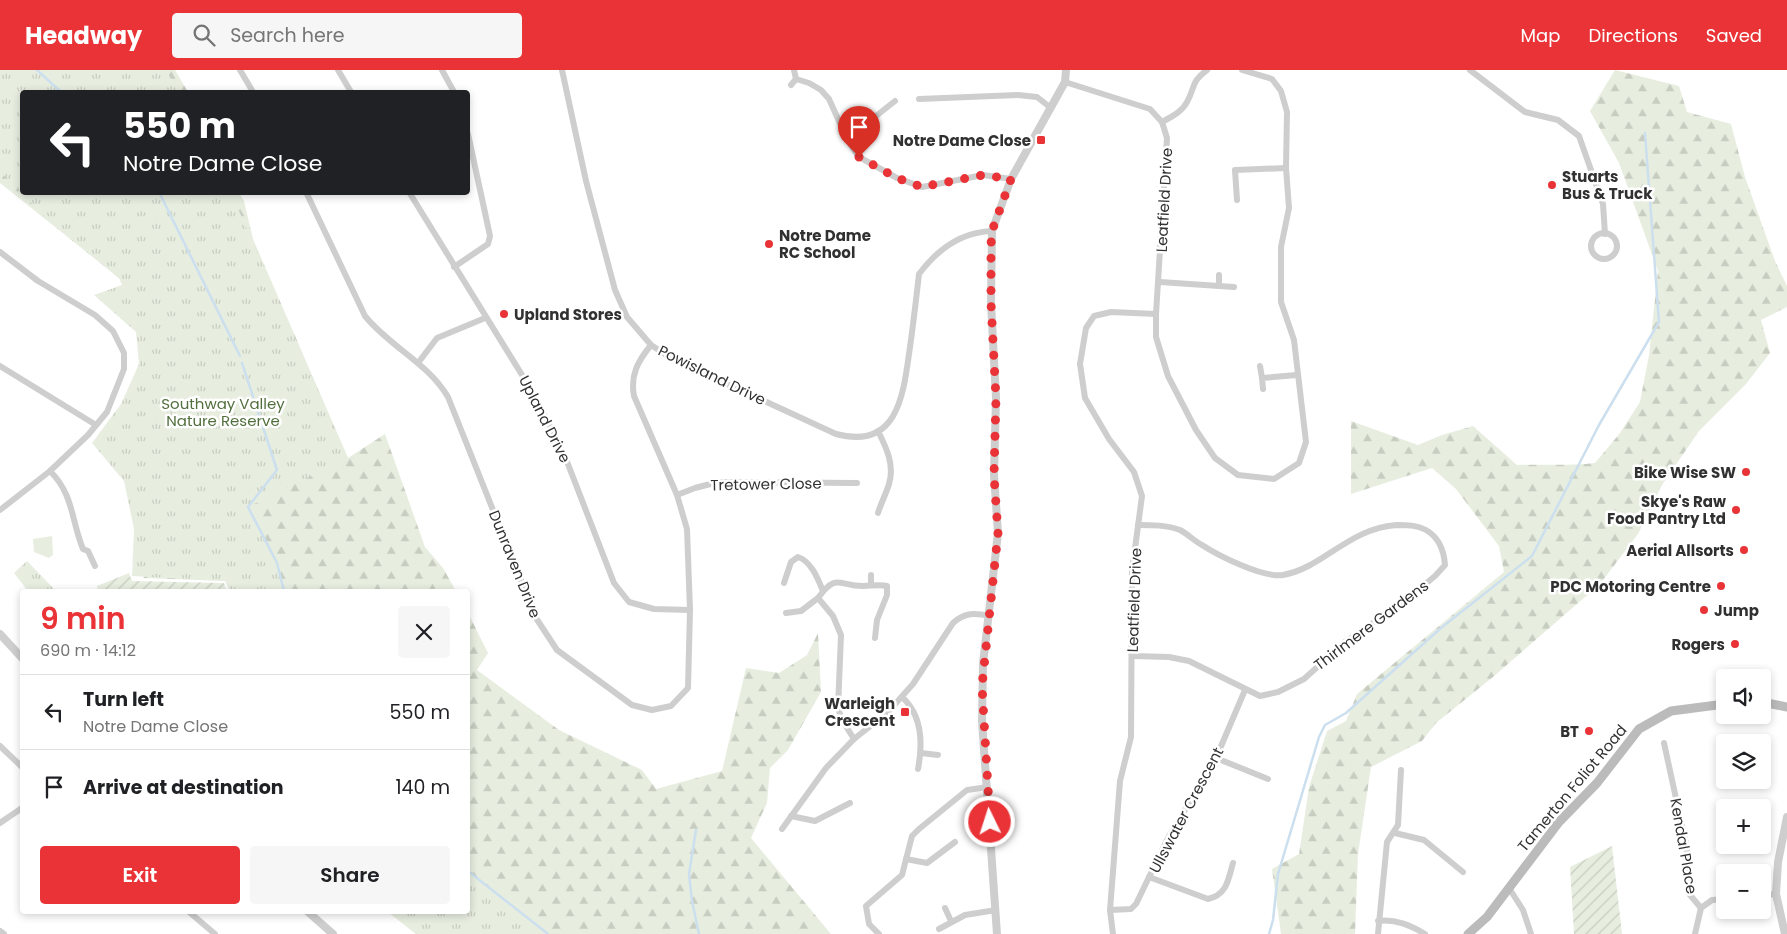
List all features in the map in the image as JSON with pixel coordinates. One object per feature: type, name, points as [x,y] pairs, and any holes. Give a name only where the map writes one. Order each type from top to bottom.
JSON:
[{"type":"main road","points":[[1771,704],[1787,707]]},
{"type":"main road","name":"Tamerton Foliot Road","points":[[1468,934],[1488,917],[1560,822],[1597,783],[1639,729],[1672,711],[1716,705]]},
{"type":"street","points":[[240,70],[252,90]]},
{"type":"street","points":[[338,70],[350,90]]},
{"type":"street","points":[[442,70],[453,90]]},
{"type":"street","name":"Powisland Drive","points":[[562,70],[610,277],[627,317],[651,344],[671,358],[836,434],[856,438],[878,431]]},
{"type":"street","points":[[794,70],[796,79]]},
{"type":"street","points":[[997,934],[982,686],[998,533],[994,475],[996,398],[991,303],[992,231],[1011,179],[1065,82],[1066,70]]},
{"type":"street","points":[[1065,82],[1150,109],[1162,122],[1178,112],[1187,103],[1196,79],[1207,70]]},
{"type":"street","points":[[1156,314],[1156,337],[1168,376],[1196,430],[1215,458],[1238,475],[1274,479],[1298,463],[1306,442],[1294,340],[1281,302],[1281,247],[1289,208],[1286,168],[1287,112],[1281,92],[1272,79],[1242,70]]},
{"type":"street","points":[[1470,70],[1525,112],[1558,120],[1579,136],[1603,204],[1605,234]]},
{"type":"street","points":[[791,85],[796,79]]},
{"type":"street","points":[[796,79],[809,83],[821,90],[829,99],[847,140],[859,157],[897,178],[922,187],[983,175],[1011,179]]},
{"type":"street","points":[[919,99],[1018,95],[1037,97],[1051,108]]},
{"type":"street","points":[[847,140],[895,101]]},
{"type":"street","name":"Leatfield Drive","points":[[1113,934],[1110,910],[1120,781],[1131,737],[1130,689],[1133,656],[1132,571],[1142,496],[1134,472],[1109,439],[1085,398],[1080,364],[1086,328],[1094,316],[1111,312],[1156,314],[1160,282],[1167,138],[1162,122]]},
{"type":"street","points":[[454,267],[488,244],[490,236],[470,143]]},
{"type":"street","points":[[1237,200],[1235,170],[1286,168]]},
{"type":"street","name":"Dunraven Drive","points":[[307,195],[365,316],[376,330],[432,374],[448,397],[536,618],[557,650],[632,705],[652,710],[671,706],[688,688],[690,610],[687,529],[677,495],[634,396],[632,384],[640,359],[651,344]]},
{"type":"street","name":"Upland Drive","points":[[411,195],[485,318],[535,396],[566,459],[614,583],[629,602],[654,609],[690,610]]},
{"type":"street","points":[[878,513],[890,483],[891,466],[887,450],[878,431],[893,418],[903,395],[919,274],[929,260],[961,237],[979,231],[992,231]]},
{"type":"street","points":[[1605,234],[1613,237],[1617,246],[1615,254],[1606,259],[1595,255],[1592,246],[1595,238],[1605,234]]},
{"type":"street","points":[[0,252],[38,281],[95,315],[113,331],[120,342],[124,369],[107,412],[96,425],[50,471],[0,510]]},
{"type":"street","points":[[1219,275],[1219,286]]},
{"type":"street","points":[[1160,282],[1234,287]]},
{"type":"street","points":[[418,363],[437,338],[485,318]]},
{"type":"street","points":[[0,366],[96,425]]},
{"type":"street","points":[[1260,366],[1263,390]]},
{"type":"street","points":[[1262,378],[1297,375]]},
{"type":"street","points":[[50,471],[65,488],[72,508],[76,532],[83,549],[88,551],[95,566]]},
{"type":"street","name":"Tretower Close","points":[[677,495],[718,482],[857,483]]},
{"type":"street","name":"Thirlmere Gardens","points":[[1133,656],[1169,656],[1189,661],[1260,696],[1278,692],[1304,679],[1345,642],[1404,602],[1445,565],[1444,554],[1439,542],[1433,534],[1419,526],[1379,527],[1350,539],[1304,568],[1282,575],[1268,573],[1231,561],[1203,546],[1181,531],[1165,526],[1138,525]]},
{"type":"street","points":[[784,583],[791,562],[798,557],[803,558],[811,568],[823,591]]},
{"type":"street","points":[[871,575],[871,585]]},
{"type":"street","points":[[786,613],[801,611],[818,598],[829,585],[840,581],[857,586],[885,585],[888,589],[878,614],[875,638]]},
{"type":"street","points":[[818,598],[833,616],[841,635],[838,708],[842,720],[854,739]]},
{"type":"street","points":[[782,828],[826,768],[854,739],[888,712],[902,697],[953,623],[967,614],[974,613],[990,616]]},
{"type":"street","points":[[0,634],[20,656]]},
{"type":"street","name":"Ullswater Crescent","points":[[1110,910],[1131,909],[1136,904],[1170,834],[1216,758],[1245,690]]},
{"type":"street","points":[[902,697],[913,706],[917,714],[921,753],[918,769]]},
{"type":"street","name":"Kendal Place","points":[[1664,743],[1687,849],[1690,895],[1700,908]]},
{"type":"street","points":[[0,746],[20,765]]},
{"type":"street","points":[[1666,752],[1674,750]]},
{"type":"street","points":[[921,753],[938,755]]},
{"type":"street","points":[[1216,758],[1268,779]]},
{"type":"street","points":[[1378,934],[1387,842],[1395,833],[1398,825],[1401,770]]},
{"type":"street","points":[[879,934],[869,924],[866,906],[902,875],[912,836],[967,790],[988,787]]},
{"type":"street","points":[[791,816],[815,821],[850,803]]},
{"type":"street","points":[[0,823],[20,809]]},
{"type":"street","points":[[1785,934],[1776,894],[1778,862],[1787,818]]},
{"type":"street","points":[[1395,833],[1424,840],[1463,872]]},
{"type":"street","points":[[906,859],[927,863],[955,842]]},
{"type":"street","points":[[1149,878],[1208,899],[1216,897],[1226,889],[1233,863]]},
{"type":"street","points":[[1509,888],[1523,910],[1531,934]]},
{"type":"street","points":[[1771,894],[1776,894]]},
{"type":"street","points":[[1695,934],[1700,908],[1716,899]]},
{"type":"street","points":[[944,908],[951,921]]},
{"type":"street","points":[[939,929],[964,915],[996,910]]},
{"type":"street","points":[[192,914],[215,934]]},
{"type":"street","points":[[310,914],[333,934]]},
{"type":"street","points":[[1378,922],[1397,922],[1411,926],[1425,934]]},
{"type":"street","points":[[0,931],[4,934]]},
{"type":"green space","name":"Southway Valley Nature Reserve","points":[[0,70],[175,70],[187,90],[20,90],[20,195],[240,195],[244,201],[253,239],[348,458],[385,434],[425,547],[443,568],[455,589],[229,589],[225,581],[143,578],[182,543],[247,428],[119,278],[0,183]]},
{"type":"green space","name":"Southway Valley Nature Reserve","points":[[0,70],[166,70],[177,90],[20,90],[20,191],[0,171]]},
{"type":"green space","points":[[1615,70],[1679,86],[1687,112],[1731,124],[1745,177],[1775,261],[1787,286],[1787,307],[1761,320],[1770,353],[1746,384],[1699,431],[1662,485],[1638,534],[1600,584],[1493,677],[1436,723],[1422,741],[1371,767],[1358,854],[1355,934],[1281,934],[1272,869],[1299,854],[1309,787],[1327,731],[1346,721],[1357,694],[1504,572],[1499,546],[1456,489],[1432,468],[1351,494],[1351,421],[1418,445],[1442,435],[1473,426],[1517,465],[1585,464],[1595,463],[1620,433],[1640,402],[1649,355],[1658,271],[1619,163],[1590,111]]},
{"type":"green space","name":"Southway Valley Nature Reserve","points":[[24,195],[232,195],[348,458],[248,507],[277,563],[284,589],[229,589],[225,581],[132,576],[134,529],[124,481],[92,443],[121,404],[139,364],[136,332],[94,295],[122,285],[119,278],[50,222]]},
{"type":"green space","points":[[52,536],[53,555],[49,558],[34,552],[33,539]]},
{"type":"green space","points":[[27,561],[54,589],[26,589],[14,573]]},
{"type":"green space","points":[[129,573],[132,581],[224,583],[226,589],[98,589],[97,586]]},
{"type":"green space","points":[[470,617],[488,653],[477,670],[559,730],[642,770],[656,789],[722,771],[746,668],[779,673],[807,655],[818,633],[821,692],[788,750],[770,768],[767,803],[751,838],[831,934],[416,934],[391,914],[470,914]]},
{"type":"green space","points":[[1612,846],[1622,934],[1574,934],[1570,867]]},
{"type":"green space","points":[[470,873],[548,934],[416,934],[391,914],[470,914]]},
{"type":"waterway","points":[[37,70],[59,90]]},
{"type":"waterway","points":[[1269,934],[1273,920],[1278,874],[1319,737],[1325,725],[1346,713],[1441,628],[1532,556],[1599,425],[1659,322],[1645,133]]},
{"type":"waterway","points":[[160,195],[240,356]]},
{"type":"waterway","points":[[242,363],[259,415]]},
{"type":"waterway","points":[[260,418],[277,470],[248,507],[277,563],[284,589]]},
{"type":"waterway","points":[[696,830],[689,874],[699,934]]},
{"type":"waterway","points":[[470,873],[548,934]]},
{"type":"place","name":"Notre Dame Close","points":[[1041,140]]},
{"type":"place","name":"Stuarts Bus & Truck","points":[[1552,185]]},
{"type":"place","name":"Notre Dame RC School","points":[[769,244]]},
{"type":"place","name":"Upland Stores","points":[[504,314]]},
{"type":"place","name":"Bike Wise SW","points":[[1746,472]]},
{"type":"place","name":"Skye's Raw Food Pantry Ltd","points":[[1736,510]]},
{"type":"place","name":"Aerial Allsorts","points":[[1744,550]]},
{"type":"place","name":"PDC Motoring Centre","points":[[1721,586]]},
{"type":"place","name":"Jump","points":[[1704,610]]},
{"type":"place","name":"Rogers","points":[[1735,644]]},
{"type":"place","name":"Warleigh Crescent","points":[[905,712]]},
{"type":"place","name":"BT","points":[[1589,731]]},
{"type":"route","points":[[859,157],[897,178],[922,187],[983,175],[1011,179],[992,231],[991,245],[991,303],[996,398],[994,475],[998,533],[982,686],[982,721],[990,822]]}]
